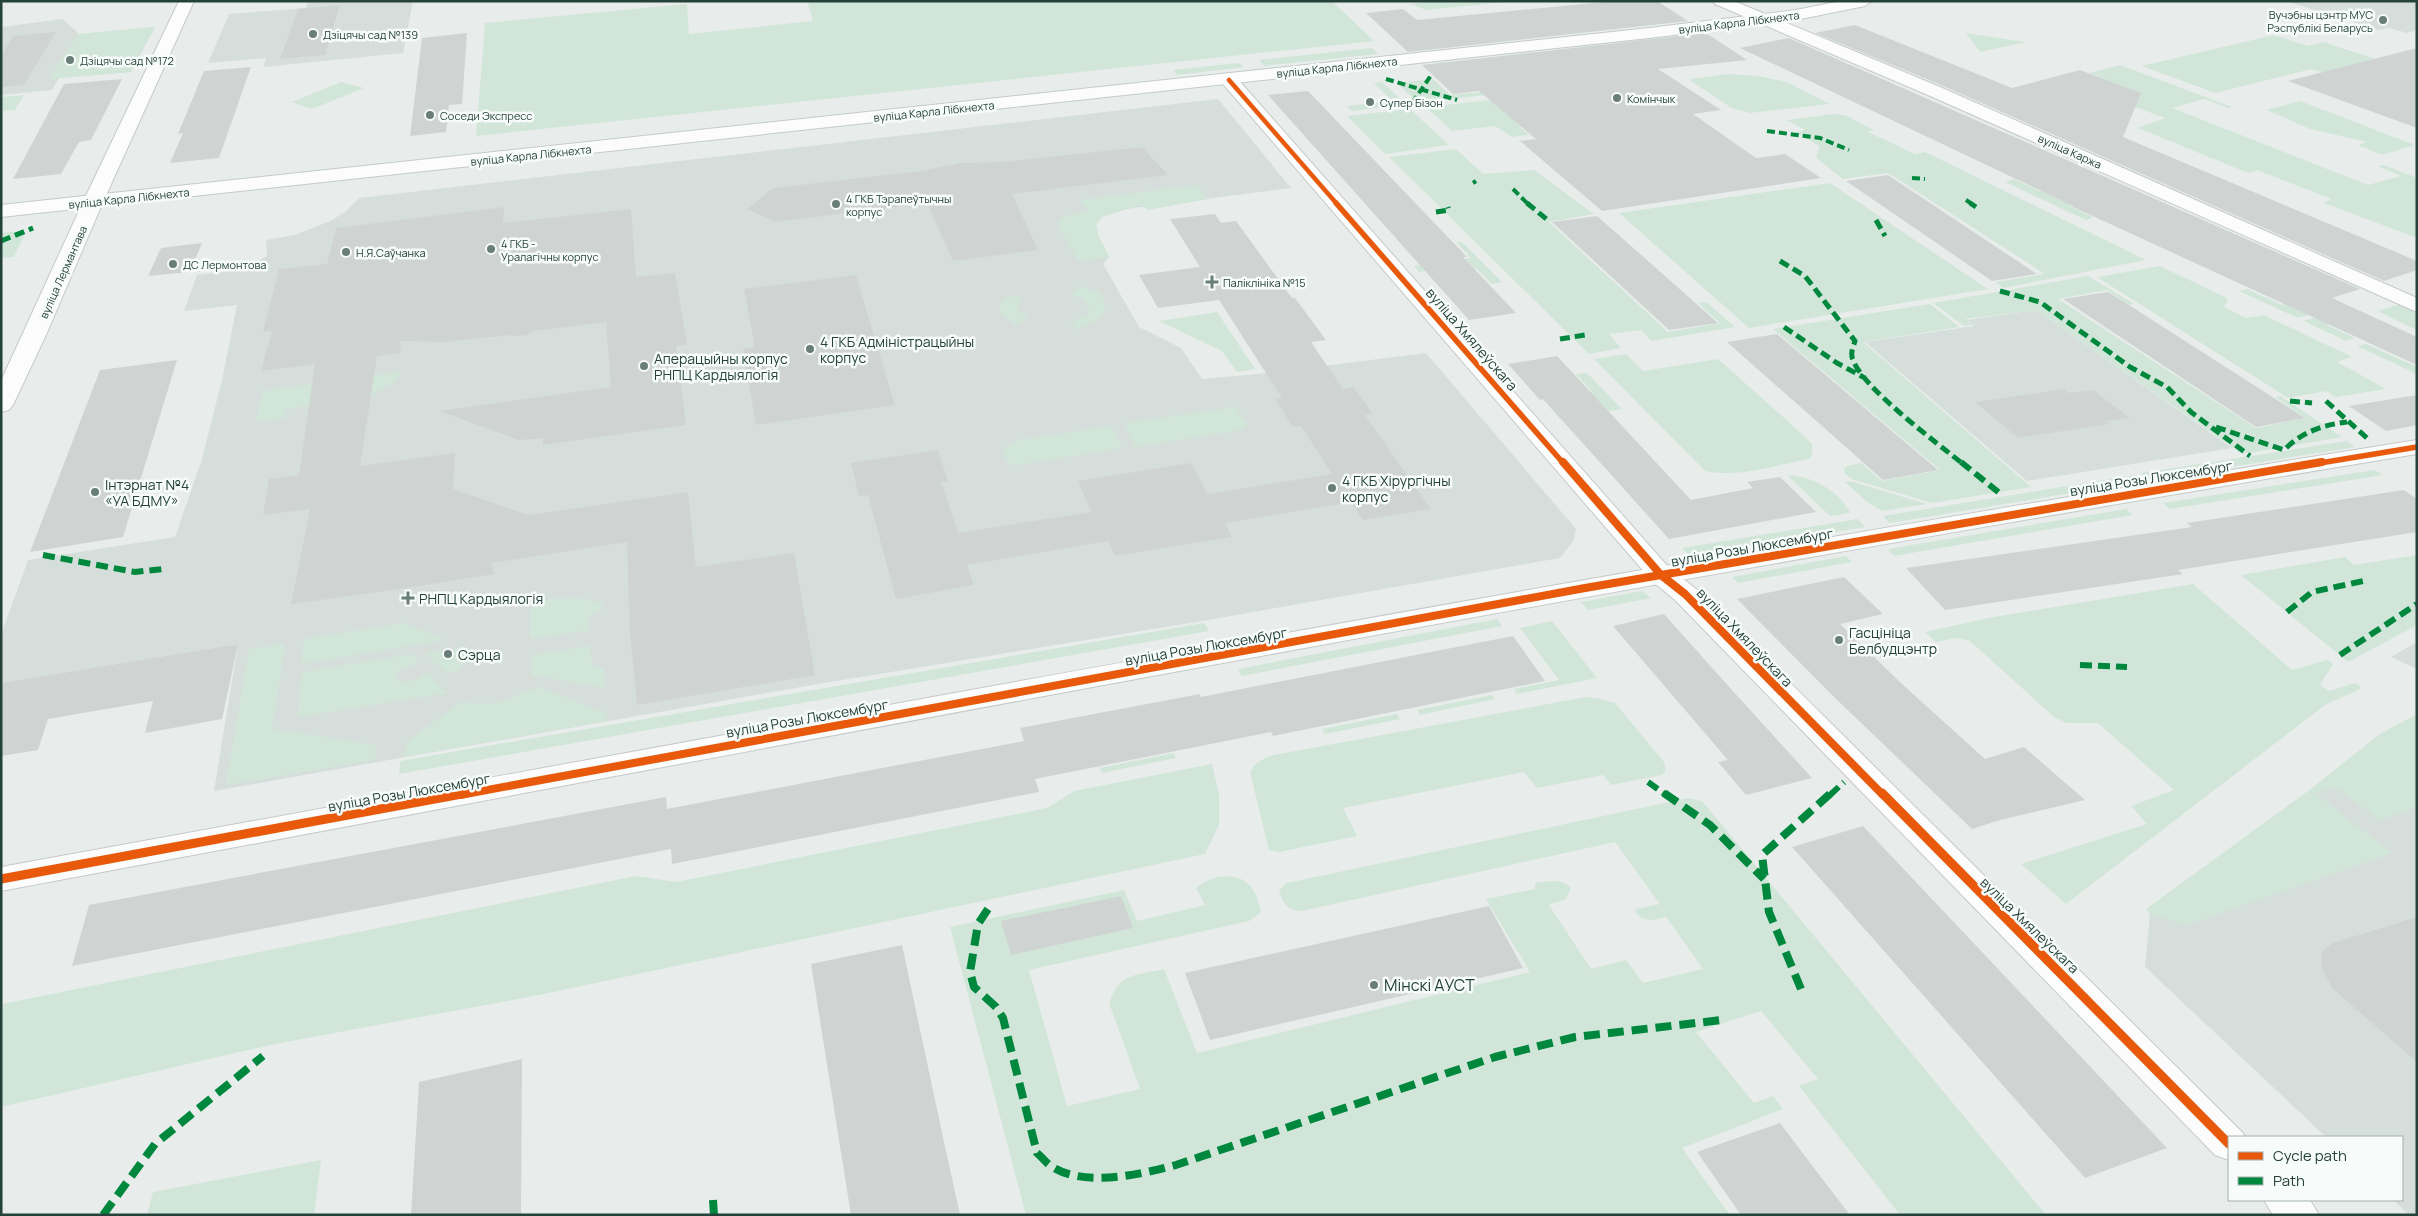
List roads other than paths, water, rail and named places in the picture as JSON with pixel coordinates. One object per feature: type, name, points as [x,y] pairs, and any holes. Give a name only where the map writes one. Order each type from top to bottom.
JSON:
[{"type":"street","name":"вуліца Лермантава","points":[[1,405],[35,335],[93,202],[187,1]]},
{"type":"street","name":"вуліца Каржа","points":[[1720,1],[1942,95],[2417,306]]},
{"type":"street","name":"вуліца Карла Лібкнехта","points":[[1,211],[1229,80],[1765,19],[1865,1]]},
{"type":"street","name":"вуліца Хмялеўскага","points":[[1229,80],[1661,575],[1685,594],[2228,1143]]},
{"type":"street","name":"вуліца Розы Люксембург","points":[[1,879],[1661,575],[2126,494],[2417,447]]},
{"type":"street","points":[[2285,1201],[2299,1215]]},
{"type":"place","name":"Вучэбны цэнтр МУС Рэспублікі Беларусь","points":[[2383,20]]},
{"type":"place","name":"Дзіцячы сад №139","points":[[313,34]]},
{"type":"place","name":"Дзіцячы сад №172","points":[[70,60]]},
{"type":"place","name":"Комінчык","points":[[1617,98]]},
{"type":"place","name":"Супер Бізон","points":[[1370,102]]},
{"type":"place","name":"Соседи Экспресс","points":[[430,115]]},
{"type":"place","name":"4 ГКБ Тэрапеўтычны корпус","points":[[836,204]]},
{"type":"place","name":"4 ГКБ - Уралагічны корпус","points":[[491,249]]},
{"type":"place","name":"Н.Я.Саўчанка","points":[[346,252]]},
{"type":"place","name":"ДС Лермонтова","points":[[173,264]]},
{"type":"place","name":"Паліклініка №15","points":[[1212,282]]},
{"type":"place","name":"4 ГКБ Адміністрацыйны корпус","points":[[810,349]]},
{"type":"place","name":"Аперацыйны корпус РНПЦ Кардыялогія","points":[[644,366]]},
{"type":"place","name":"4 ГКБ Хірургічны корпус","points":[[1332,488]]},
{"type":"place","name":"Інтэрнат №4 «УА БДМУ»","points":[[95,492]]},
{"type":"place","name":"РНПЦ Кардыялогія","points":[[408,598]]},
{"type":"place","name":"Гасцініца Белбудцэнтр","points":[[1839,640]]},
{"type":"place","name":"Сэрца","points":[[448,654]]},
{"type":"place","name":"Мінскі АУСТ","points":[[1374,985]]}]
